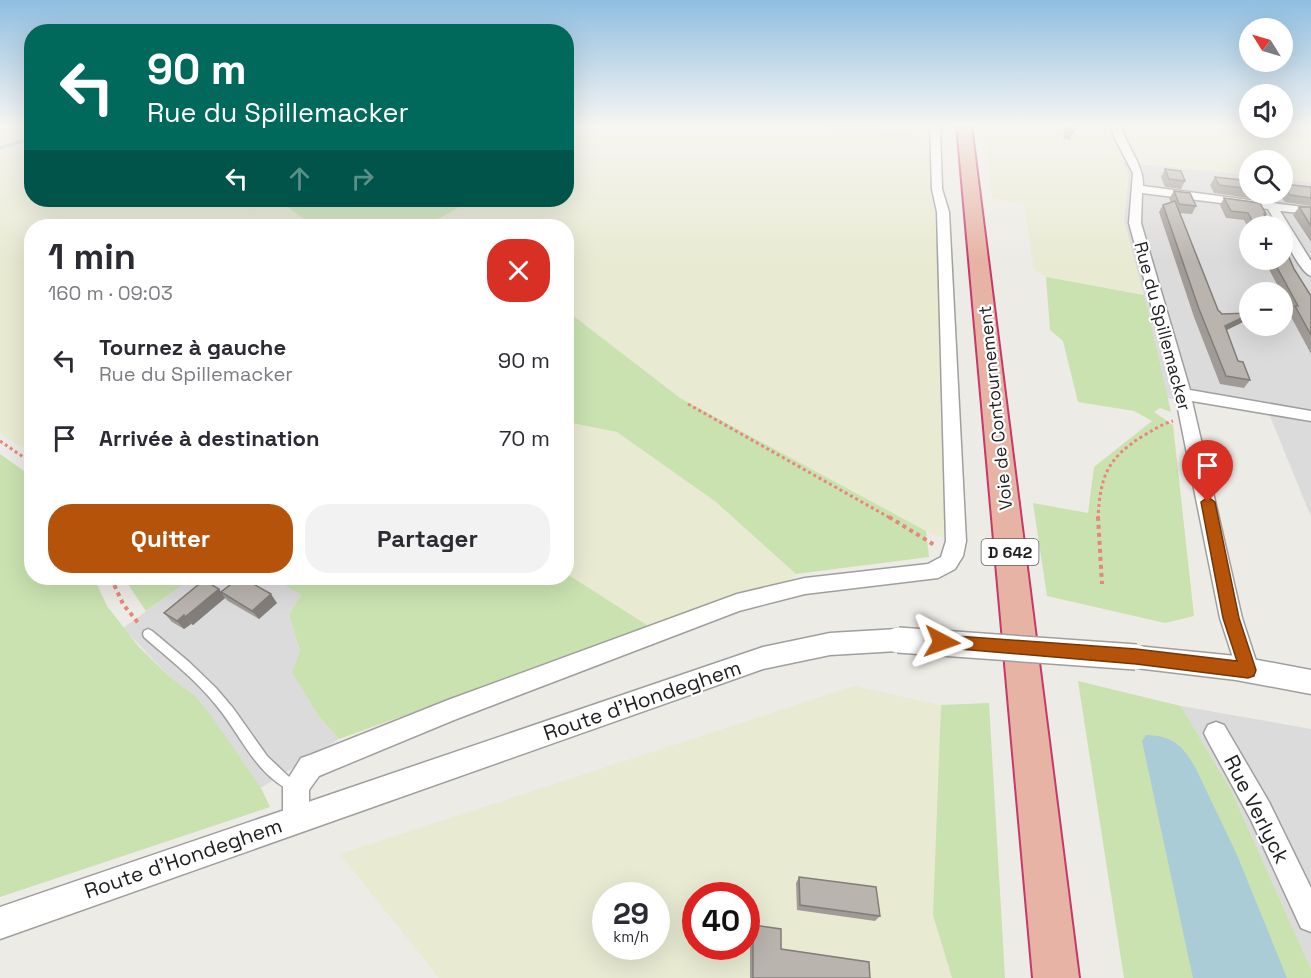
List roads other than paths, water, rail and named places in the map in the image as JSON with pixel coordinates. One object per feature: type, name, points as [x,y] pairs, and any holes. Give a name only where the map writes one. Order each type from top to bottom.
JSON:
[{"type":"highway","name":"Voie de Contournement","points":[[969,171],[1056,978]]},
{"type":"street","points":[[296,819],[296,787],[304,773],[317,763],[729,605],[773,592],[814,585],[920,574],[940,568],[953,556],[956,541],[943,212],[937,189],[936,171]]},
{"type":"street","name":"Rue du Spillemacker","points":[[1137,171],[1138,189],[1135,224],[1183,394],[1231,618],[1248,670]]},
{"type":"street","points":[[1138,189],[1311,211]]},
{"type":"street","points":[[1272,206],[1311,272]]},
{"type":"street","points":[[1183,394],[1311,416]]},
{"type":"street","name":"Route d'Hondeghem","points":[[0,923],[763,658],[830,644],[898,640],[1136,657],[1248,670],[1311,682]]},
{"type":"street","name":"Rue Verlyck","points":[[1216,733],[1260,811],[1311,918]]},
{"type":"lane","points":[[148,634],[212,691],[269,769],[278,778],[296,787]]},
{"type":"water","points":[[1146,735],[1171,740],[1177,744],[1187,754],[1196,769],[1237,855],[1287,978],[1193,978],[1142,741]]}]
